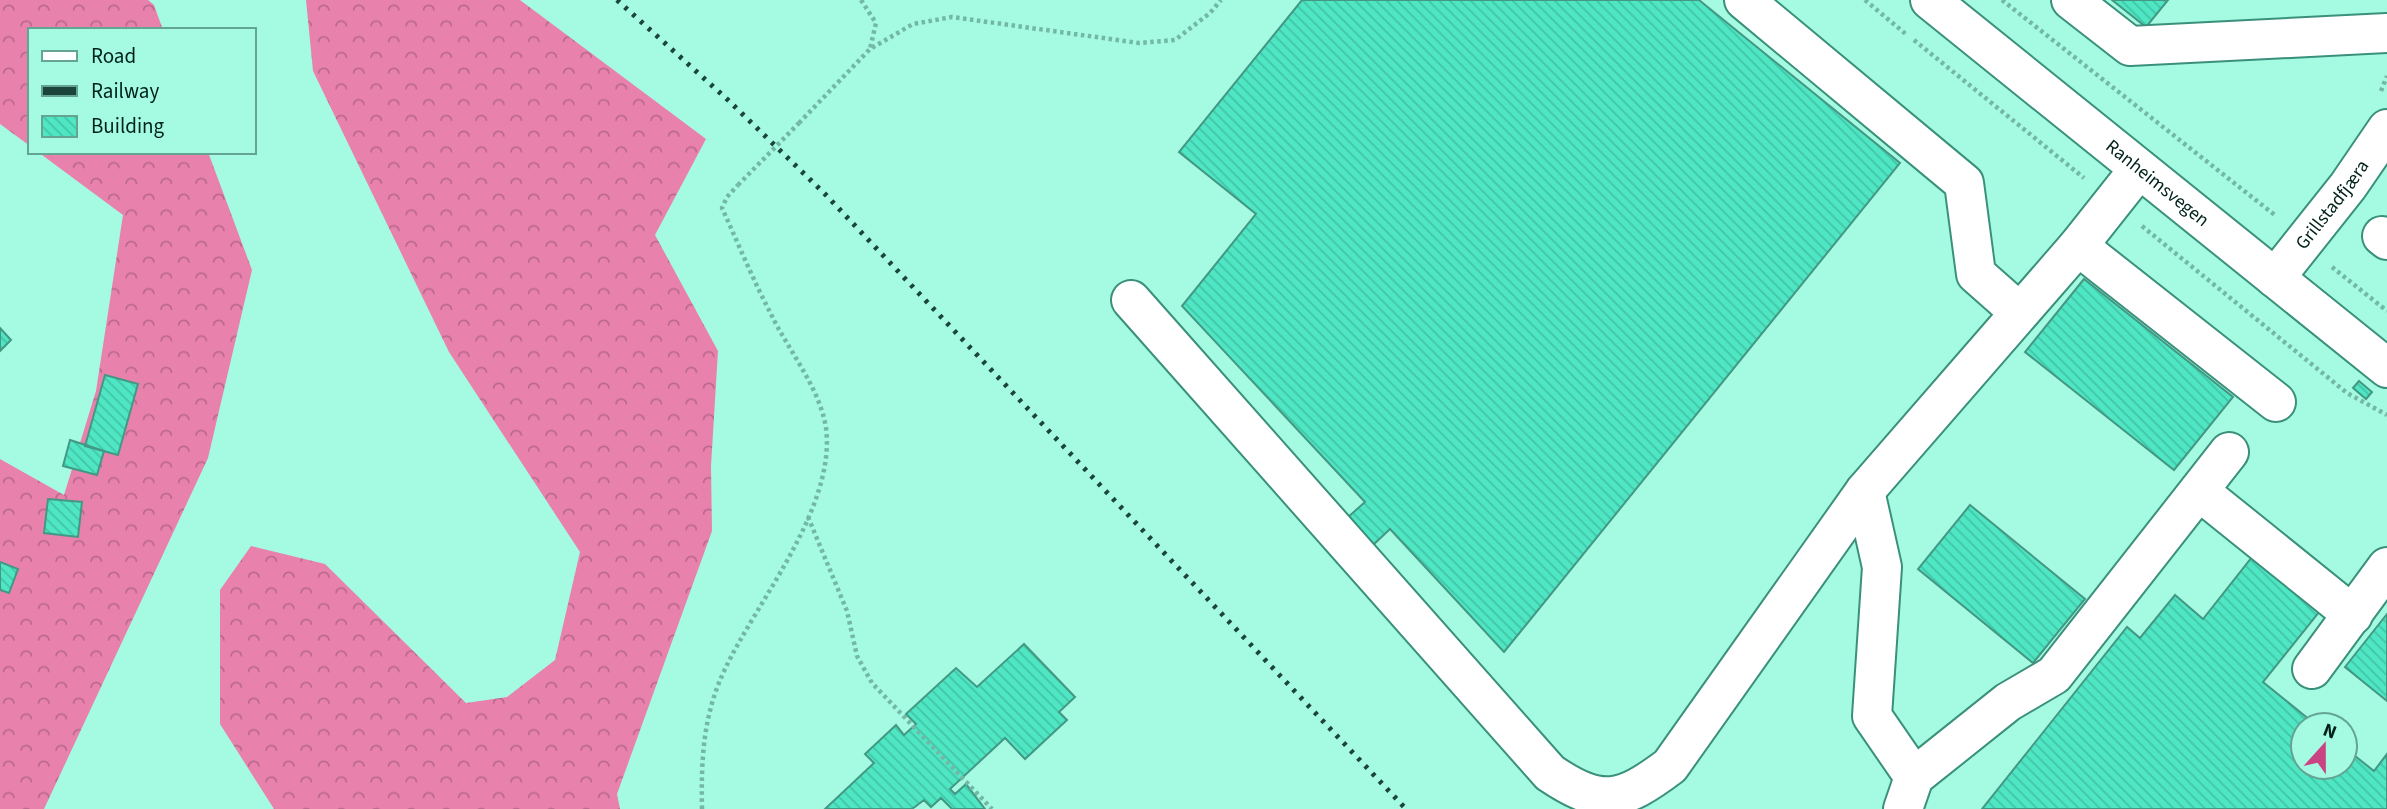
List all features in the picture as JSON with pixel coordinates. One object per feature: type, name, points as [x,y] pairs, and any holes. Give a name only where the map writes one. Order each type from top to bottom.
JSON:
[{"type":"street","points":[[1744,0],[1964,183],[1976,274],[2019,312]]},
{"type":"street","name":"Ranheimsvegen","points":[[1930,0],[2387,368]]},
{"type":"street","points":[[2071,0],[2130,46],[2387,33]]},
{"type":"street","name":"Grillstadfjæra","points":[[2275,278],[2348,186],[2387,129]]},
{"type":"street","points":[[1130,300],[1541,762],[1578,792],[1608,797],[1637,791],[1670,766],[1865,491],[2078,246],[2139,169]]},
{"type":"street","points":[[2078,246],[2276,402]]},
{"type":"street","points":[[1865,491],[1882,567],[1872,716],[1908,793],[2008,702],[2054,675],[2229,452]]},
{"type":"street","points":[[2199,491],[2353,615]]},
{"type":"street","points":[[2312,669],[2387,567]]},
{"type":"path","points":[[861,0],[876,23],[870,50]]},
{"type":"path","points":[[708,809],[702,809],[702,742],[714,695],[725,668],[777,581],[808,516],[826,455],[822,409],[770,314],[722,208],[727,197],[870,50],[914,24],[952,17],[1139,43],[1175,40],[1210,13],[1221,0]]},
{"type":"path","points":[[2002,0],[2269,211]]},
{"type":"path","points":[[2332,267],[2387,311]]},
{"type":"path","points":[[808,516],[847,611],[857,656],[872,682],[992,809]]},
{"type":"green space","points":[[0,0],[148,0],[154,5],[162,28],[28,28],[28,145],[0,124]]},
{"type":"green space","points":[[306,0],[520,0],[706,139],[655,235],[718,351],[711,466],[712,531],[617,794],[620,809],[274,809],[220,724],[220,590],[251,546],[325,564],[466,703],[507,697],[555,660],[580,552],[449,352],[313,71]]},
{"type":"green space","points":[[41,154],[209,154],[252,270],[208,458],[44,809],[0,809],[0,459],[64,495],[96,391],[123,215]]},
{"type":"building","points":[[1302,0],[1699,0],[1900,163],[1504,652],[1390,529],[1372,546],[1347,518],[1365,502],[1182,306],[1256,214],[1179,152]]},
{"type":"building","points":[[2112,0],[2168,0],[2146,27]]},
{"type":"building","points":[[2084,279],[2233,397],[2174,470],[2025,352]]},
{"type":"building","points":[[0,328],[11,340],[0,351]]},
{"type":"building","points":[[105,375],[138,384],[118,455],[85,446]]},
{"type":"building","points":[[2359,381],[2372,392],[2366,399],[2353,388]]},
{"type":"building","points":[[70,440],[104,451],[97,475],[63,466]]},
{"type":"building","points":[[48,499],[82,502],[78,537],[44,533]]},
{"type":"building","points":[[1970,505],[2085,599],[2033,663],[1918,569]]},
{"type":"building","points":[[2256,552],[2324,606],[2263,682],[2299,711],[2289,711],[2289,781],[2359,781],[2359,759],[2374,771],[2387,754],[2387,809],[1982,809],[2127,627],[2140,638],[2175,595],[2203,619]]},
{"type":"building","points":[[0,562],[18,569],[9,593],[0,590]]},
{"type":"building","points":[[2387,614],[2387,701],[2345,667]]},
{"type":"building","points":[[1024,644],[1075,697],[1059,712],[1067,720],[1025,759],[1005,738],[950,789],[955,794],[966,784],[985,809],[952,809],[941,798],[931,807],[924,800],[912,809],[825,809],[874,763],[865,754],[896,725],[904,735],[916,724],[906,714],[956,668],[977,687]]},
{"type":"railway","points":[[617,0],[728,100],[826,195],[1406,809]]}]
